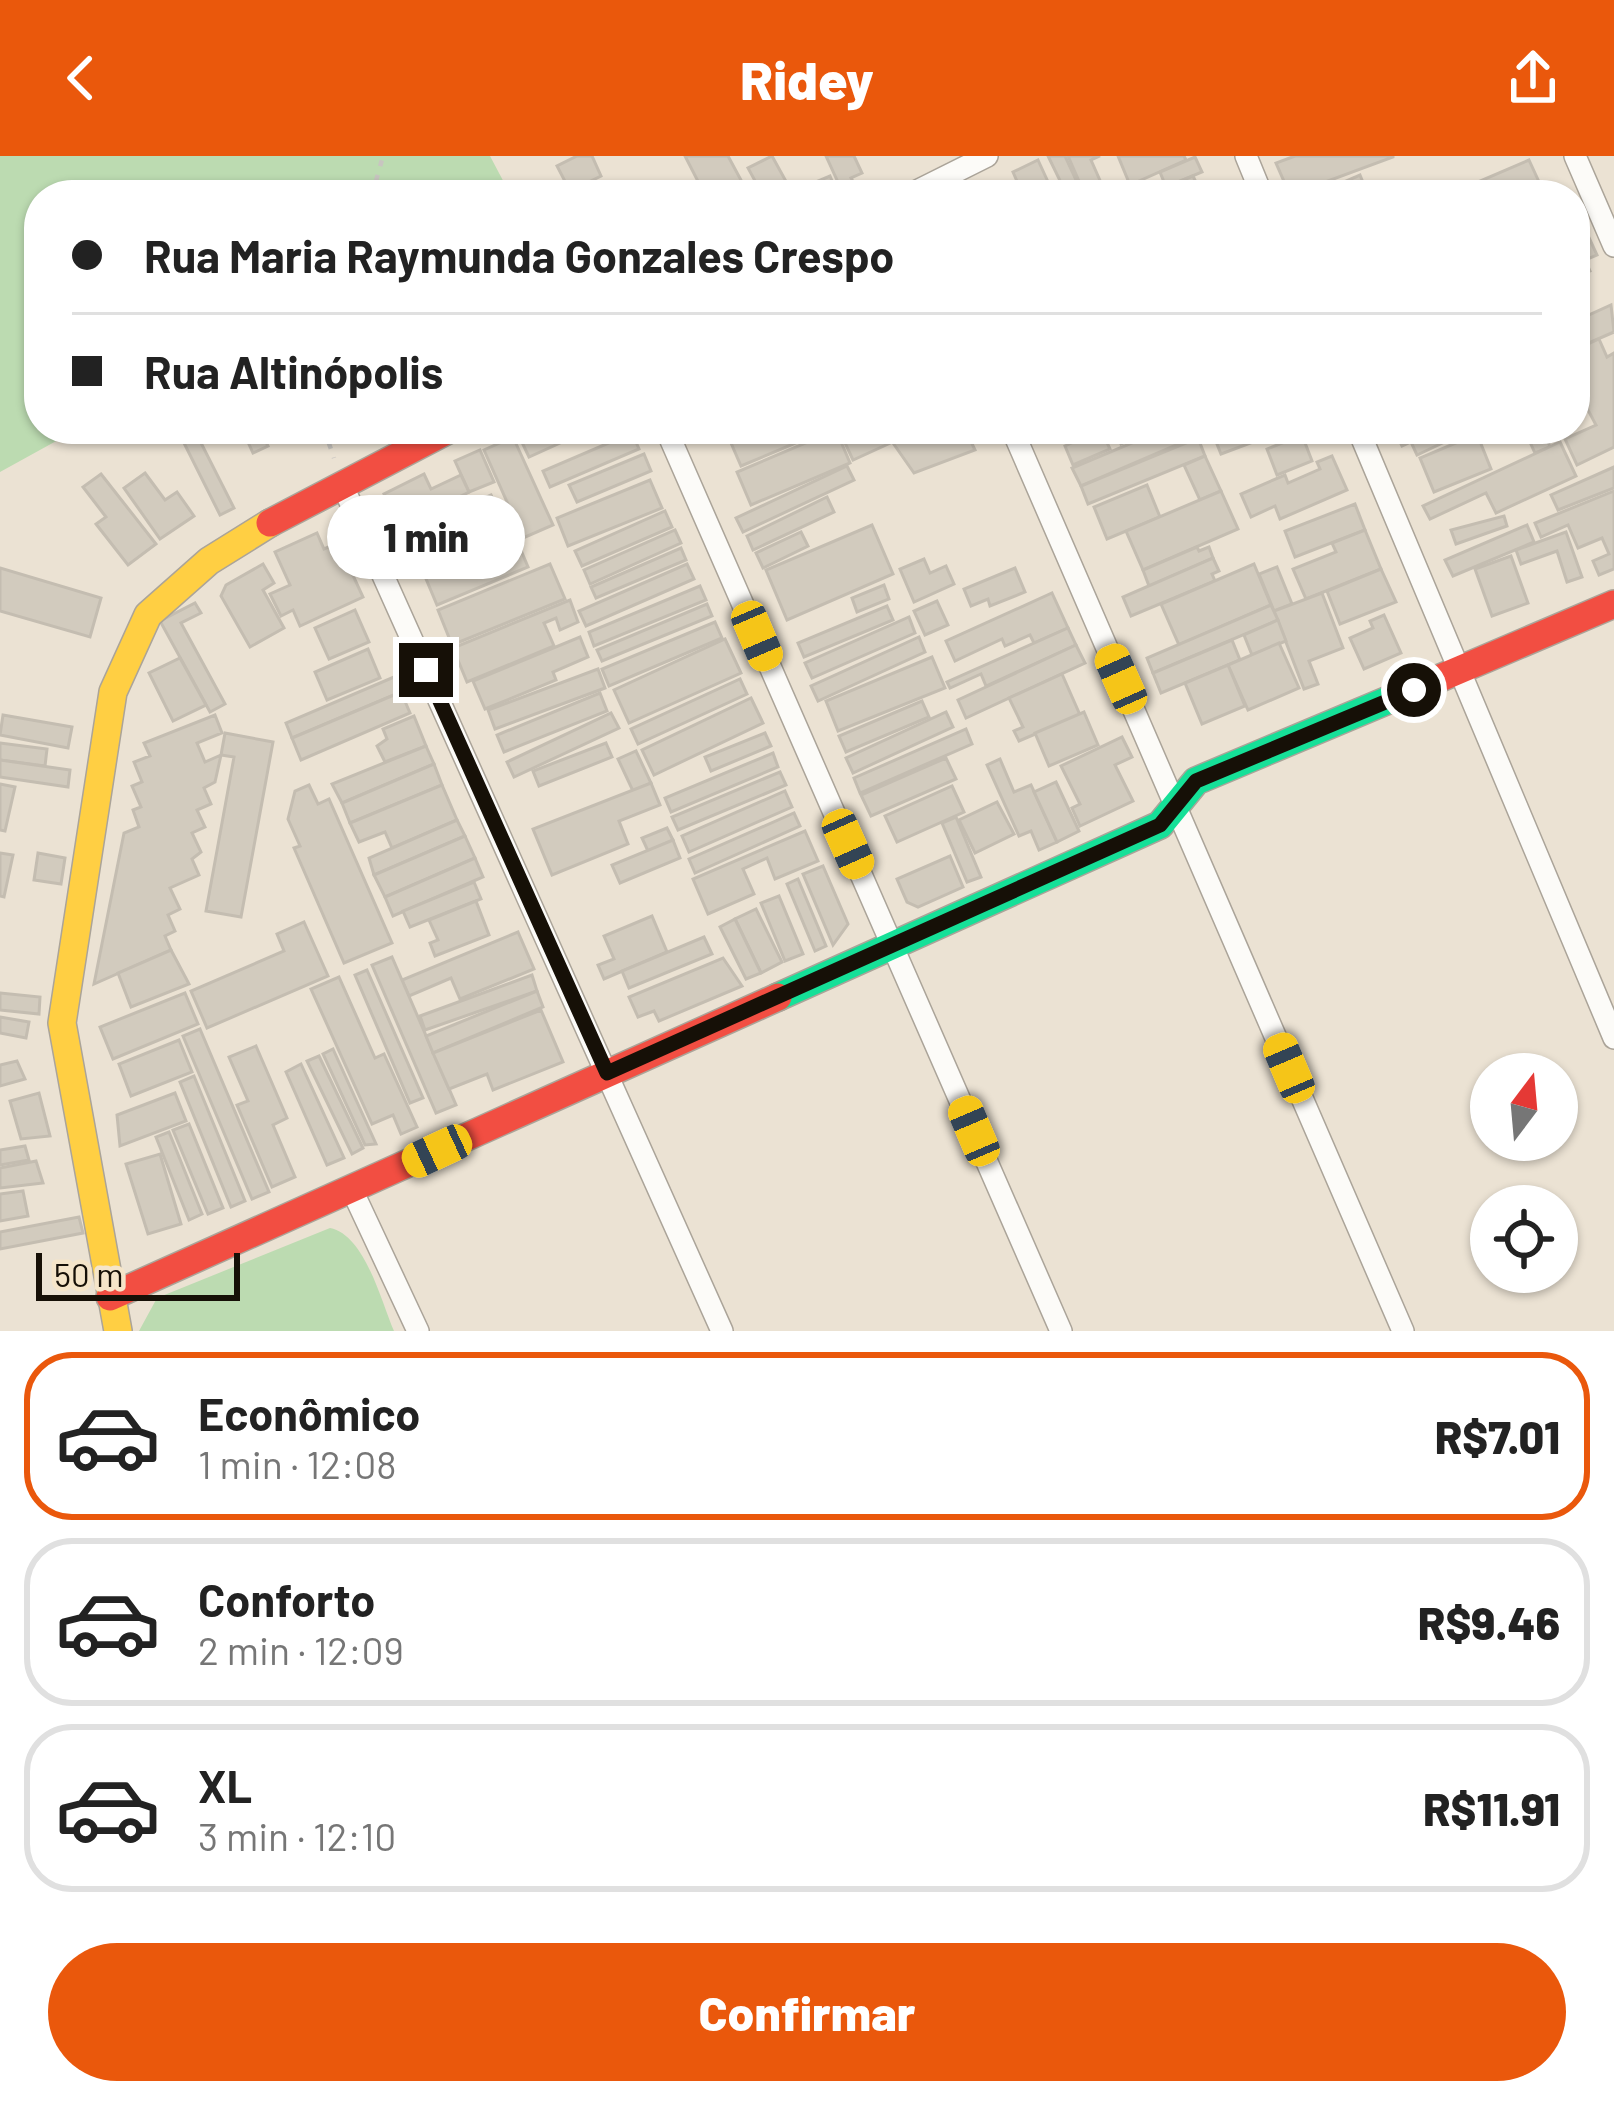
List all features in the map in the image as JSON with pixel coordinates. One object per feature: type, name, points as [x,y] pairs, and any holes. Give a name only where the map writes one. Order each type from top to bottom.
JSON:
[{"type":"street","points":[[940,180],[987,156]]},
{"type":"street","points":[[1590,191],[1614,246]]},
{"type":"street","points":[[118,1331],[62,1023],[113,692],[145,620],[169,593],[293,510],[421,444]]},
{"type":"street","points":[[673,444],[1061,1331]]},
{"type":"street","points":[[1019,444],[1403,1331]]},
{"type":"street","points":[[1364,444],[1614,1038]]},
{"type":"street","points":[[342,484],[722,1331]]},
{"type":"street","points":[[110,1297],[1160,825],[1196,781],[1614,604]]},
{"type":"street","points":[[352,1190],[418,1331]]},
{"type":"green space","points":[[0,156],[490,156],[503,180],[24,180],[24,444],[51,444],[0,472]]},
{"type":"green space","points":[[330,1228],[342,1233],[362,1256],[394,1331],[139,1331],[157,1298]]},
{"type":"building","points":[[577,156],[592,156],[601,176],[564,180],[557,166]]},
{"type":"building","points":[[685,156],[728,156],[741,180],[697,180]]},
{"type":"building","points":[[772,156],[785,180],[755,180],[748,168]]},
{"type":"building","points":[[826,156],[854,156],[862,173],[852,180],[837,180]]},
{"type":"building","points":[[1048,156],[1065,156],[1076,180],[1060,180]]},
{"type":"building","points":[[1068,156],[1100,156],[1091,160],[1100,180],[1078,180]]},
{"type":"building","points":[[1118,156],[1184,156],[1186,160],[1141,180],[1128,180]]},
{"type":"building","points":[[1295,156],[1393,156],[1331,180],[1283,180],[1276,163]]},
{"type":"building","points":[[1195,157],[1202,172],[1183,180],[1163,180],[1160,172]]},
{"type":"building","points":[[1038,160],[1047,180],[1016,180],[1013,172]]},
{"type":"building","points":[[1529,160],[1538,180],[1482,180]]},
{"type":"building","points":[[1611,305],[1614,332],[1590,342],[1590,314]]},
{"type":"building","points":[[1599,339],[1607,357],[1614,353],[1614,447],[1577,465],[1567,444],[1590,444],[1590,428],[1596,425],[1590,414],[1590,343]]},
{"type":"building","points":[[184,444],[202,444],[234,508],[220,515]]},
{"type":"building","points":[[249,444],[267,444],[268,446],[253,453]]},
{"type":"building","points":[[516,444],[553,525],[523,538],[484,450]]},
{"type":"building","points":[[523,444],[558,444],[529,457]]},
{"type":"building","points":[[606,444],[637,444],[639,449],[550,487],[543,471]]},
{"type":"building","points":[[731,444],[793,444],[741,466]]},
{"type":"building","points":[[803,444],[842,444],[850,463],[751,505],[737,472]]},
{"type":"building","points":[[845,444],[888,444],[853,460]]},
{"type":"building","points":[[894,444],[972,444],[975,450],[914,473]]},
{"type":"building","points":[[1108,444],[1110,449],[1073,465],[1065,446]]},
{"type":"building","points":[[1129,444],[1179,444],[1081,486],[1072,468]]},
{"type":"building","points":[[1183,444],[1200,444],[1205,456],[1088,504],[1081,486]]},
{"type":"building","points":[[1217,444],[1248,444],[1221,454]]},
{"type":"building","points":[[1305,444],[1312,461],[1277,475],[1267,449]]},
{"type":"building","points":[[1412,444],[1440,444],[1417,455]]},
{"type":"building","points":[[1453,444],[1481,444],[1491,469],[1434,492],[1420,458]]},
{"type":"building","points":[[1531,444],[1549,444],[1550,447],[1535,453]]},
{"type":"building","points":[[1556,444],[1561,444],[1576,476],[1496,513],[1486,493],[1430,519],[1423,506]]},
{"type":"building","points":[[480,450],[494,482],[469,492],[455,461]]},
{"type":"building","points":[[644,454],[651,471],[577,502],[569,485]]},
{"type":"building","points":[[1205,456],[1221,491],[1200,500],[1184,465]]},
{"type":"building","points":[[1332,456],[1347,490],[1280,519],[1275,506],[1251,517],[1241,494],[1285,475],[1288,483],[1320,469],[1317,462]]},
{"type":"building","points":[[847,466],[854,480],[743,532],[736,518]]},
{"type":"building","points":[[1614,467],[1614,488],[1558,510],[1551,495]]},
{"type":"building","points":[[145,473],[165,500],[177,492],[194,516],[160,539],[124,488]]},
{"type":"building","points":[[101,474],[156,544],[128,565],[96,524],[106,517],[83,487]]},
{"type":"building","points":[[424,474],[431,489],[461,475],[469,492],[400,527],[384,494]]},
{"type":"building","points":[[650,480],[662,508],[568,546],[557,518]]},
{"type":"building","points":[[1147,485],[1160,517],[1107,539],[1094,507]]},
{"type":"building","points":[[1221,491],[1238,529],[1143,570],[1126,531]]},
{"type":"building","points":[[1614,491],[1614,569],[1599,575],[1593,561],[1609,554],[1602,538],[1578,548],[1568,525],[1541,537],[1535,523]]},
{"type":"building","points":[[491,495],[509,534],[421,572],[404,534]]},
{"type":"building","points":[[827,497],[834,512],[753,550],[747,536]]},
{"type":"building","points":[[1355,504],[1365,530],[1295,557],[1285,531]]},
{"type":"building","points":[[665,511],[672,527],[582,566],[575,551]]},
{"type":"building","points":[[1504,516],[1507,526],[1456,544],[1451,530]]},
{"type":"building","points":[[872,525],[893,574],[787,620],[766,570]]},
{"type":"building","points":[[1527,525],[1534,542],[1453,576],[1445,560]]},
{"type":"building","points":[[675,530],[681,543],[590,584],[584,570]]},
{"type":"building","points":[[1365,530],[1381,569],[1306,599],[1293,569],[1336,552],[1332,543]]},
{"type":"building","points":[[801,532],[808,546],[763,568],[756,553]]},
{"type":"building","points":[[1566,532],[1582,577],[1567,582],[1557,551],[1521,564],[1516,550]]},
{"type":"building","points":[[317,533],[324,549],[338,543],[363,597],[300,626],[293,610],[281,616],[270,594],[290,585],[275,552]]},
{"type":"building","points":[[515,536],[528,567],[437,605],[424,574]]},
{"type":"building","points":[[1197,547],[1199,551],[1209,547],[1213,558],[1149,586],[1143,570]]},
{"type":"building","points":[[681,548],[686,560],[596,598],[591,587]]},
{"type":"building","points":[[1511,556],[1528,603],[1492,616],[1475,569]]},
{"type":"building","points":[[1213,558],[1219,571],[1212,574],[1215,581],[1131,616],[1123,597]]},
{"type":"building","points":[[924,559],[930,573],[946,566],[954,584],[914,602],[900,569]]},
{"type":"building","points":[[263,564],[274,583],[263,590],[284,628],[250,647],[221,596],[226,585]]},
{"type":"building","points":[[550,564],[565,599],[452,645],[438,610]]},
{"type":"building","points":[[687,564],[694,579],[586,626],[579,611]]},
{"type":"building","points":[[1254,564],[1271,605],[1179,645],[1161,604]]},
{"type":"building","points":[[1277,567],[1292,604],[1274,611],[1259,574]]},
{"type":"building","points":[[0,568],[101,598],[90,637],[0,611]]},
{"type":"building","points":[[1015,568],[1025,592],[990,606],[988,599],[971,606],[964,589]]},
{"type":"building","points":[[1381,569],[1396,602],[1340,624],[1327,591]]},
{"type":"building","points":[[884,585],[889,599],[857,612],[852,598]]},
{"type":"building","points":[[700,586],[706,600],[594,646],[589,632]]},
{"type":"building","points":[[1052,593],[1068,628],[1034,643],[1030,635],[1005,646],[1002,639],[955,661],[946,641]]},
{"type":"building","points":[[1322,593],[1343,648],[1309,661],[1318,684],[1304,689],[1274,611]]},
{"type":"building","points":[[570,600],[578,622],[560,630],[556,618],[544,623],[554,646],[467,682],[453,648]]},
{"type":"building","points":[[937,601],[948,625],[925,635],[914,611]]},
{"type":"building","points":[[195,603],[201,613],[181,623],[225,704],[210,712],[160,621]]},
{"type":"building","points":[[707,604],[712,616],[602,661],[597,650]]},
{"type":"building","points":[[1271,605],[1278,620],[1153,673],[1147,658]]},
{"type":"building","points":[[887,606],[893,620],[804,657],[798,643]]},
{"type":"building","points":[[355,610],[369,642],[329,659],[315,628]]},
{"type":"building","points":[[1384,615],[1401,653],[1364,669],[1350,638],[1373,628],[1370,621]]},
{"type":"building","points":[[909,617],[915,633],[812,678],[805,663]]},
{"type":"building","points":[[1278,620],[1286,641],[1252,655],[1244,635]]},
{"type":"building","points":[[715,622],[722,638],[609,686],[602,669]]},
{"type":"building","points":[[1068,628],[1076,645],[986,686],[981,674],[950,688],[947,682]]},
{"type":"building","points":[[580,637],[588,657],[553,672],[556,680],[485,709],[473,681]]},
{"type":"building","points":[[919,637],[925,652],[818,701],[811,686]]},
{"type":"building","points":[[725,639],[741,673],[629,723],[614,690]]},
{"type":"building","points":[[1232,640],[1240,660],[1161,693],[1153,673]]},
{"type":"building","points":[[1279,643],[1299,688],[1248,710],[1228,665]]},
{"type":"building","points":[[1076,645],[1085,663],[966,718],[958,700]]},
{"type":"building","points":[[368,649],[380,678],[327,700],[315,672]]},
{"type":"building","points":[[932,657],[945,688],[838,731],[826,701]]},
{"type":"building","points":[[180,658],[206,705],[173,721],[149,673]]},
{"type":"building","points":[[1228,665],[1245,706],[1202,724],[1185,683]]},
{"type":"building","points":[[598,669],[605,688],[495,729],[488,710]]},
{"type":"building","points":[[1062,674],[1080,715],[1019,741],[1014,731],[1023,727],[1009,698]]},
{"type":"building","points":[[394,677],[401,692],[292,738],[286,723]]},
{"type":"building","points":[[740,679],[747,694],[638,744],[631,729]]},
{"type":"building","points":[[401,692],[410,713],[301,760],[292,738]]},
{"type":"building","points":[[600,693],[607,711],[504,752],[497,735]]},
{"type":"building","points":[[751,698],[763,723],[654,775],[642,750]]},
{"type":"building","points":[[922,701],[929,717],[846,752],[839,736]]},
{"type":"building","points":[[946,712],[953,727],[853,773],[846,758]]},
{"type":"building","points":[[1084,712],[1098,745],[1049,766],[1035,733]]},
{"type":"building","points":[[611,713],[619,728],[514,777],[507,762]]},
{"type":"building","points":[[3,715],[72,727],[68,748],[0,735]]},
{"type":"building","points":[[215,715],[222,733],[197,743],[205,762],[221,755],[215,782],[204,788],[211,804],[197,810],[205,827],[192,833],[201,852],[192,859],[199,875],[170,888],[180,909],[168,915],[175,931],[165,936],[171,950],[94,984],[124,833],[139,827],[133,810],[141,807],[132,786],[142,782],[134,762],[150,756],[144,743]]},
{"type":"building","points":[[414,716],[426,746],[385,762],[377,746],[387,739],[383,729]]},
{"type":"building","points":[[966,729],[972,744],[860,793],[854,778]]},
{"type":"building","points":[[225,733],[273,742],[241,917],[206,911],[234,757],[221,755]]},
{"type":"building","points":[[765,733],[771,746],[711,771],[705,757]]},
{"type":"building","points":[[1122,737],[1132,757],[1115,765],[1133,801],[1080,826],[1072,808],[1080,804],[1061,766]]},
{"type":"building","points":[[0,743],[47,749],[45,766],[0,760]]},
{"type":"building","points":[[606,743],[612,757],[539,786],[533,771]]},
{"type":"building","points":[[426,746],[434,764],[342,803],[332,784]]},
{"type":"building","points":[[636,751],[651,783],[633,791],[618,759]]},
{"type":"building","points":[[773,753],[778,767],[671,812],[665,798]]},
{"type":"building","points":[[946,758],[956,779],[871,816],[861,795]]},
{"type":"building","points":[[1000,759],[1014,792],[1031,785],[1057,842],[1039,850],[1031,831],[1019,836],[987,765]]},
{"type":"building","points":[[0,760],[70,770],[68,787],[0,777]]},
{"type":"building","points":[[434,764],[442,785],[350,823],[342,803]]},
{"type":"building","points":[[780,772],[786,785],[678,830],[672,817]]},
{"type":"building","points":[[1056,782],[1079,831],[1057,842],[1034,792]]},
{"type":"building","points":[[651,783],[660,805],[619,821],[628,844],[552,875],[533,829]]},
{"type":"building","points":[[0,784],[15,787],[5,831],[0,830]]},
{"type":"building","points":[[309,785],[318,804],[329,799],[392,943],[344,963],[294,848],[300,846],[288,819],[295,791]]},
{"type":"building","points":[[442,785],[457,820],[392,848],[385,832],[359,842],[350,823]]},
{"type":"building","points":[[952,786],[964,812],[897,842],[885,816]]},
{"type":"building","points":[[785,791],[792,807],[689,852],[682,836]]},
{"type":"building","points":[[997,802],[1014,834],[975,853],[959,820]]},
{"type":"building","points":[[794,813],[800,826],[695,873],[689,859]]},
{"type":"building","points":[[956,817],[981,877],[967,882],[942,823]]},
{"type":"building","points":[[457,820],[465,836],[374,875],[369,858]]},
{"type":"building","points":[[667,828],[673,840],[648,851],[642,838]]},
{"type":"building","points":[[805,831],[818,861],[775,879],[767,858],[743,869],[754,894],[708,914],[693,879]]},
{"type":"building","points":[[465,836],[475,858],[385,897],[374,875]]},
{"type":"building","points":[[673,840],[680,858],[620,883],[612,865]]},
{"type":"building","points":[[0,853],[13,855],[4,897],[0,896]]},
{"type":"building","points":[[38,853],[65,858],[61,884],[34,880]]},
{"type":"building","points":[[950,856],[963,887],[918,907],[907,902],[897,879]]},
{"type":"building","points":[[475,858],[483,877],[393,916],[385,897]]},
{"type":"building","points":[[823,866],[848,924],[833,945],[803,874]]},
{"type":"building","points":[[798,879],[826,946],[815,951],[787,884]]},
{"type":"building","points":[[474,882],[481,899],[410,927],[403,911]]},
{"type":"building","points":[[779,896],[803,954],[785,961],[761,903]]},
{"type":"building","points":[[476,901],[489,935],[435,956],[430,943],[438,940],[429,920]]},
{"type":"building","points":[[756,909],[782,962],[761,973],[735,919]]},
{"type":"building","points":[[652,916],[667,952],[604,979],[598,965],[614,959],[604,936]]},
{"type":"building","points":[[735,919],[761,973],[746,979],[720,927]]},
{"type":"building","points":[[304,922],[328,976],[207,1028],[191,991],[284,951],[277,934]]},
{"type":"building","points":[[518,932],[534,969],[460,999],[451,978],[409,996],[402,980]]},
{"type":"building","points":[[704,937],[712,954],[629,988],[622,971]]},
{"type":"building","points":[[171,950],[189,984],[131,1007],[118,973]]},
{"type":"building","points":[[392,957],[456,1105],[436,1113],[372,965]]},
{"type":"building","points":[[723,958],[742,986],[659,1021],[654,1011],[638,1017],[629,997]]},
{"type":"building","points":[[367,970],[423,1098],[410,1103],[355,975]]},
{"type":"building","points":[[532,975],[537,991],[425,1030],[420,1016]]},
{"type":"building","points":[[339,977],[375,1058],[384,1054],[417,1127],[401,1134],[393,1115],[372,1124],[311,989]]},
{"type":"building","points":[[537,991],[543,1007],[433,1053],[426,1036]]},
{"type":"building","points":[[0,993],[40,997],[39,1014],[0,1010]]},
{"type":"building","points":[[185,993],[198,1024],[113,1059],[100,1027]]},
{"type":"building","points":[[541,1010],[563,1062],[493,1090],[487,1074],[449,1089],[433,1053]]},
{"type":"building","points":[[0,1017],[29,1022],[26,1038],[0,1033]]},
{"type":"building","points":[[200,1029],[269,1192],[252,1199],[183,1036]]},
{"type":"building","points":[[179,1040],[192,1072],[131,1096],[119,1064]]},
{"type":"building","points":[[256,1046],[287,1118],[273,1125],[295,1177],[272,1187],[237,1105],[248,1101],[229,1057]]},
{"type":"building","points":[[333,1049],[376,1144],[365,1145],[323,1054]]},
{"type":"building","points":[[319,1056],[363,1148],[352,1154],[307,1061]]},
{"type":"building","points":[[17,1061],[25,1079],[0,1086],[0,1065]]},
{"type":"building","points":[[301,1064],[344,1158],[327,1165],[286,1072]]},
{"type":"building","points":[[194,1076],[245,1201],[231,1207],[180,1082]]},
{"type":"building","points":[[39,1093],[50,1136],[21,1139],[10,1101]]},
{"type":"building","points":[[175,1093],[186,1121],[120,1146],[117,1115]]},
{"type":"building","points":[[189,1124],[223,1208],[208,1214],[173,1130]]},
{"type":"building","points":[[169,1132],[202,1214],[189,1220],[156,1137]]},
{"type":"building","points":[[25,1146],[29,1160],[0,1165],[0,1150]]},
{"type":"building","points":[[160,1154],[181,1224],[148,1234],[126,1164]]},
{"type":"building","points":[[36,1161],[43,1183],[0,1188],[0,1168]]},
{"type":"building","points":[[23,1191],[28,1216],[0,1221],[0,1194]]},
{"type":"building","points":[[79,1217],[83,1233],[0,1249],[0,1232]]},
{"type":"traffic: fast","points":[[778,997],[1160,825],[1196,781],[1424,685]]},
{"type":"traffic: slow","points":[[118,1331],[62,1023],[113,692],[148,615],[209,561],[270,523]]},
{"type":"traffic: jam","points":[[270,523],[421,444]]},
{"type":"traffic: jam","points":[[1424,685],[1614,604]]},
{"type":"traffic: jam","points":[[110,1297],[778,997]]},
{"type":"route","points":[[426,670],[607,1073],[1160,825],[1196,781],[1414,690]]}]
